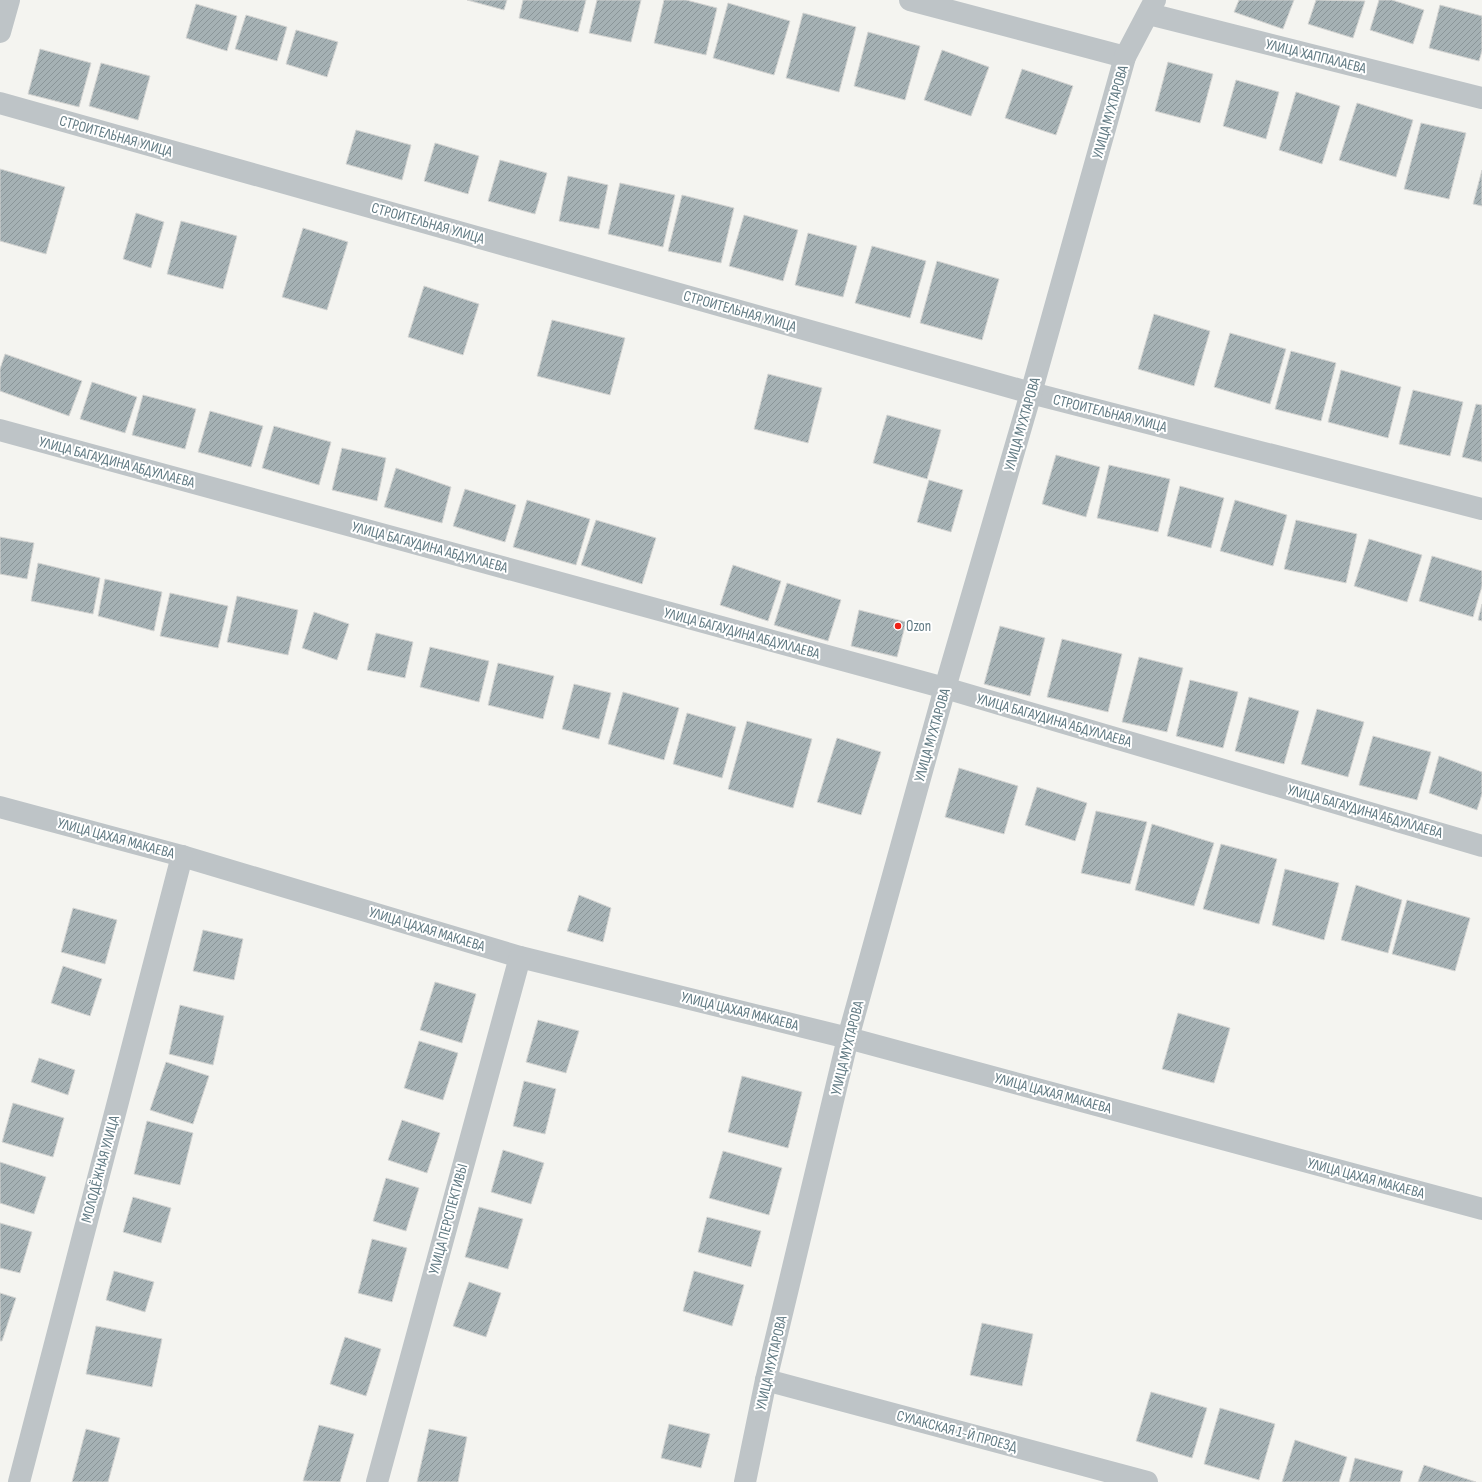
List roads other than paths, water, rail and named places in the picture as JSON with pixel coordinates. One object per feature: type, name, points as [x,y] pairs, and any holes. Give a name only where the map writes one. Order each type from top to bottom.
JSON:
[{"type":"street","points":[[0,32],[9,0]]},
{"type":"street","points":[[910,0],[1125,57]]},
{"type":"street","name":"УЛИЦА МУХТАРОВА","points":[[745,1482],[766,1380],[848,1038],[945,688],[1031,393],[1125,57],[1152,7]]},
{"type":"street","name":"УЛИЦА ХАППАЛАЕВА","points":[[1152,7],[1482,98]]},
{"type":"street","name":"СТРОИТЕЛЬНАЯ УЛИЦА","points":[[0,103],[1031,393],[1482,508]]},
{"type":"street","name":"УЛИЦА БАГАУДИНА АБДУЛЛАЕВА","points":[[0,430],[945,688],[1482,846]]},
{"type":"street","name":"УЛИЦА ЦАХАЯ МАКАЕВА","points":[[0,807],[182,856],[520,957],[848,1038],[1482,1209]]},
{"type":"street","name":"МОЛОДЁЖНАЯ УЛИЦА","points":[[19,1482],[182,856]]},
{"type":"street","name":"УЛИЦА ПЕРСПЕКТИВЫ","points":[[376,1482],[520,957]]},
{"type":"street","name":"СУЛАКСКАЯ 1-Й ПРОЕЗД","points":[[766,1380],[1147,1482]]},
{"type":"place","name":"Ozon","points":[[898,626]]}]
